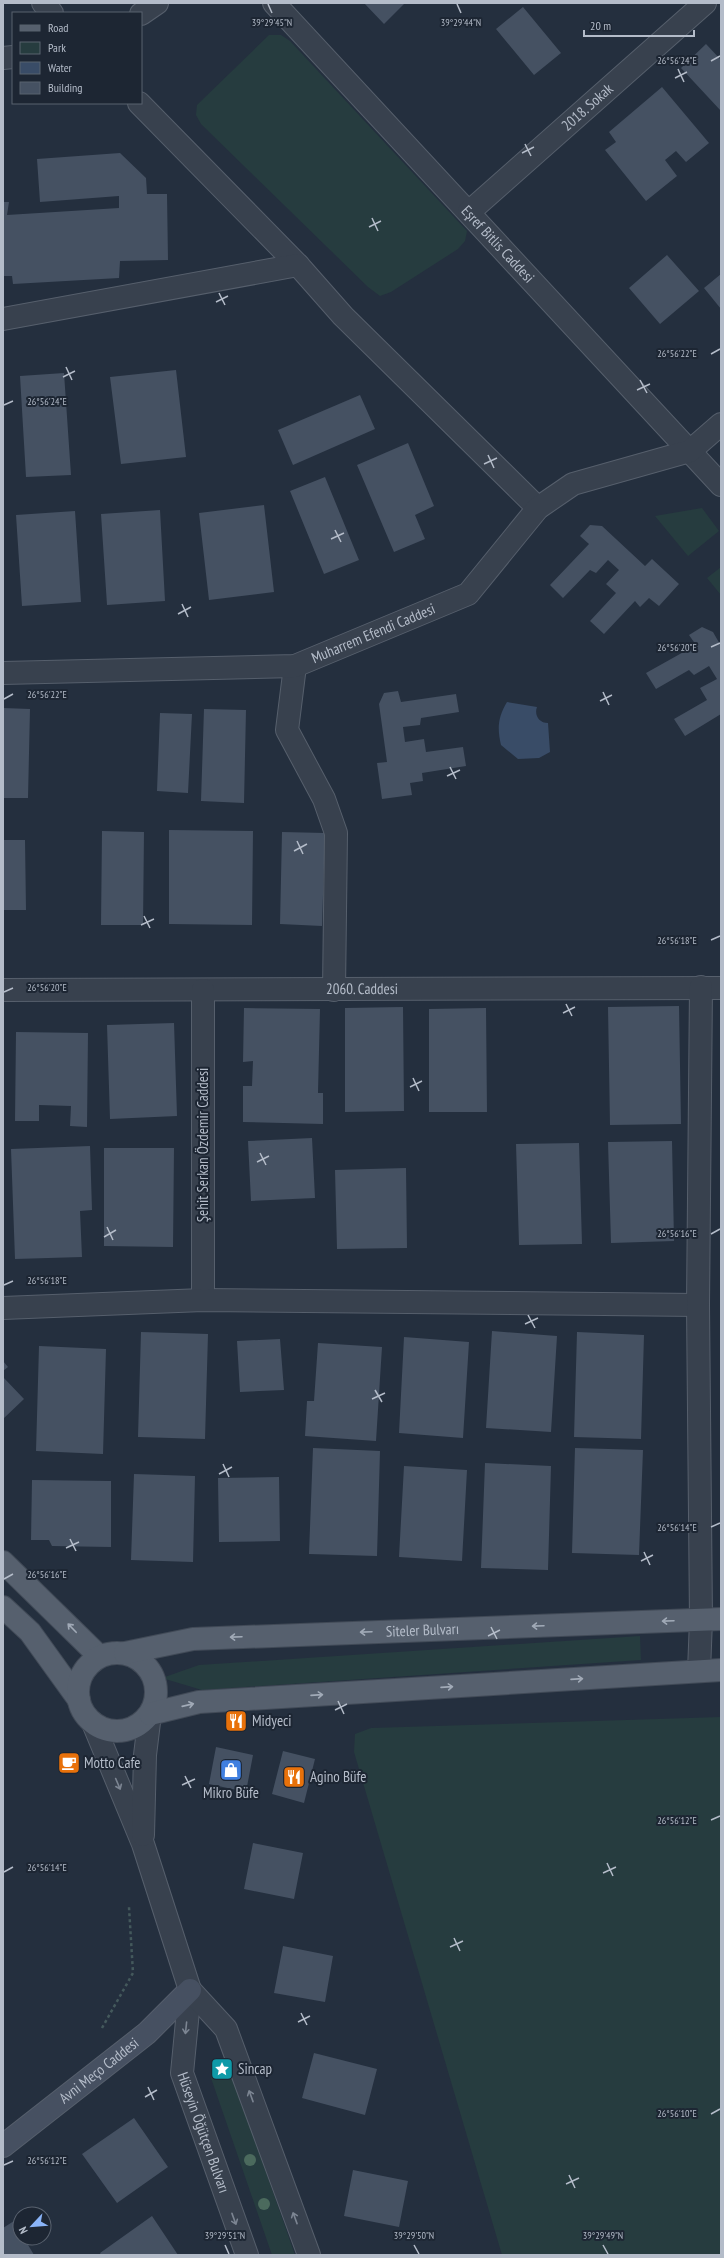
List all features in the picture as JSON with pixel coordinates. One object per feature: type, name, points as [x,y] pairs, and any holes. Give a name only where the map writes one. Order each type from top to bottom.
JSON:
[{"type":"main road","points":[[3,1562],[99,1656]]},
{"type":"main road","points":[[3,1607],[30,1632],[78,1700],[84,1713],[93,1723],[104,1729],[123,1730],[141,1723],[150,1714],[155,1702],[157,1689],[147,1666],[137,1657],[125,1653],[112,1652],[99,1656],[89,1664],[81,1675],[78,1687],[78,1700]]},
{"type":"main road","name":"Siteler Bulvarı","points":[[125,1653],[193,1639],[711,1620]]},
{"type":"main road","points":[[150,1714],[199,1702],[721,1670]]},
{"type":"street","points":[[43,3],[51,12]]},
{"type":"street","points":[[142,13],[157,3]]},
{"type":"street","name":"Eşref Bitlis Caddesi","points":[[274,3],[721,485]]},
{"type":"street","name":"2018. Sokak","points":[[469,212],[705,3]]},
{"type":"street","points":[[140,104],[298,265],[343,316],[538,508]]},
{"type":"street","points":[[3,320],[298,265]]},
{"type":"street","points":[[690,451],[721,424]]},
{"type":"street","name":"Muharrem Efendi Caddesi","points":[[3,673],[295,666],[468,594],[538,508],[573,484],[690,451]]},
{"type":"street","points":[[295,666],[287,730],[324,799],[336,834],[334,990]]},
{"type":"street","points":[[698,1671],[711,1620],[698,1305],[711,988]]},
{"type":"street","name":"2060. Caddesi","points":[[3,990],[711,988]]},
{"type":"street","name":"Şehit Serkan Özdemir Caddesi","points":[[203,990],[203,1300]]},
{"type":"street","points":[[3,1308],[203,1300],[698,1305]]},
{"type":"street","points":[[143,1844],[145,1755],[150,1714]]},
{"type":"street","points":[[93,1723],[143,1844],[190,1990],[226,2029],[309,2255]]},
{"type":"street","name":"Avni Meço Caddesi","points":[[3,2146],[148,2033],[190,1990]]},
{"type":"street","name":"Hüseyin Öğütçen Bulvarı","points":[[190,1990],[182,2072],[247,2255]]},
{"type":"path","points":[[98,2035],[133,1973],[129,1901]]},
{"type":"green space","points":[[269,35],[281,35],[290,41],[467,231],[465,241],[458,249],[391,292],[380,296],[368,287],[201,124],[196,115],[197,105]]},
{"type":"green space","points":[[702,508],[719,531],[688,556],[655,516]]},
{"type":"green space","points":[[721,567],[721,595],[707,578]]},
{"type":"green space","points":[[640,1636],[641,1660],[202,1690],[162,1678],[199,1665]]},
{"type":"green space","points":[[721,1717],[721,2255],[502,2255],[354,1752],[355,1734],[371,1728]]},
{"type":"green space","points":[[219,2064],[231,2072],[295,2255],[272,2255],[211,2078]]},
{"type":"water","points":[[507,702],[537,707],[536,713],[538,718],[542,722],[548,723],[550,752],[539,758],[518,759],[501,745],[499,723]]},
{"type":"building","points":[[364,3],[405,3],[384,24]]},
{"type":"building","points":[[523,7],[561,53],[534,75],[496,29]]},
{"type":"building","points":[[706,44],[721,60],[721,111],[681,68]]},
{"type":"building","points":[[662,87],[709,143],[686,162],[676,151],[665,160],[677,176],[646,201],[605,150],[616,142],[609,132]]},
{"type":"building","points":[[120,153],[146,178],[147,194],[167,194],[168,260],[120,261],[119,278],[13,284],[12,276],[3,276],[3,202],[9,202],[7,215],[119,208],[119,196],[40,202],[37,159]]},
{"type":"building","points":[[667,255],[699,291],[660,324],[629,288]]},
{"type":"building","points":[[721,274],[721,309],[704,288]]},
{"type":"building","points":[[176,370],[186,457],[121,464],[110,377]]},
{"type":"building","points":[[64,373],[71,475],[26,477],[20,376]]},
{"type":"building","points":[[360,395],[375,429],[293,465],[278,430]]},
{"type":"building","points":[[408,443],[434,506],[415,515],[425,539],[394,552],[357,465]]},
{"type":"building","points":[[325,477],[359,560],[324,574],[290,491]]},
{"type":"building","points":[[264,505],[274,592],[209,600],[199,513]]},
{"type":"building","points":[[160,510],[165,601],[107,605],[101,514]]},
{"type":"building","points":[[75,511],[81,602],[22,606],[16,515]]},
{"type":"building","points":[[590,525],[602,526],[645,566],[652,559],[679,584],[659,606],[649,598],[640,607],[635,601],[604,634],[590,621],[616,593],[606,584],[619,570],[608,560],[596,573],[590,570],[563,598],[550,585],[589,544],[580,536]]},
{"type":"building","points":[[702,627],[713,632],[721,646],[721,714],[685,736],[674,719],[707,700],[700,688],[717,679],[709,666],[694,675],[689,670],[656,689],[646,673],[696,645],[689,635]]},
{"type":"building","points":[[398,691],[401,702],[456,694],[459,712],[421,718],[420,725],[403,727],[405,742],[424,739],[426,752],[463,747],[466,766],[422,773],[423,781],[410,783],[412,795],[382,799],[377,763],[387,762],[379,704],[384,693]]},
{"type":"building","points":[[3,708],[30,709],[28,798],[3,798]]},
{"type":"building","points":[[204,709],[246,710],[244,803],[201,801]]},
{"type":"building","points":[[160,713],[192,714],[188,793],[157,791]]},
{"type":"building","points":[[169,830],[253,831],[252,925],[169,924]]},
{"type":"building","points":[[102,831],[144,832],[143,925],[101,925]]},
{"type":"building","points":[[282,832],[325,833],[322,926],[280,924]]},
{"type":"building","points":[[3,840],[25,840],[26,910],[3,910]]},
{"type":"building","points":[[679,1006],[681,1124],[610,1125],[608,1007]]},
{"type":"building","points":[[403,1007],[404,1111],[345,1112],[345,1008]]},
{"type":"building","points":[[244,1008],[320,1009],[318,1093],[323,1093],[323,1124],[243,1122],[243,1086],[252,1086],[253,1061],[243,1062]]},
{"type":"building","points":[[486,1008],[487,1112],[429,1112],[429,1009]]},
{"type":"building","points":[[174,1023],[177,1116],[110,1119],[107,1025]]},
{"type":"building","points":[[16,1032],[88,1033],[87,1127],[70,1126],[71,1106],[39,1105],[39,1121],[15,1121]]},
{"type":"building","points":[[312,1138],[315,1198],[251,1201],[248,1141]]},
{"type":"building","points":[[672,1141],[674,1241],[611,1243],[608,1142]]},
{"type":"building","points":[[579,1143],[582,1244],[519,1245],[516,1144]]},
{"type":"building","points":[[90,1146],[92,1210],[80,1211],[82,1257],[15,1259],[11,1149]]},
{"type":"building","points":[[104,1148],[174,1148],[173,1247],[104,1246]]},
{"type":"building","points":[[406,1168],[407,1248],[337,1249],[335,1170]]},
{"type":"building","points":[[492,1331],[557,1336],[551,1432],[486,1428]]},
{"type":"building","points":[[141,1332],[208,1334],[205,1439],[138,1437]]},
{"type":"building","points":[[577,1332],[644,1335],[641,1439],[574,1437]]},
{"type":"building","points":[[404,1337],[469,1342],[463,1438],[399,1433]]},
{"type":"building","points":[[280,1339],[284,1390],[240,1392],[237,1341]]},
{"type":"building","points":[[318,1343],[382,1347],[376,1441],[305,1436],[307,1401],[314,1401]]},
{"type":"building","points":[[39,1346],[106,1349],[103,1454],[36,1451]]},
{"type":"building","points":[[3,1361],[8,1367],[3,1371]]},
{"type":"building","points":[[3,1377],[24,1399],[3,1419]]},
{"type":"building","points":[[313,1448],[380,1451],[377,1556],[309,1554]]},
{"type":"building","points":[[575,1448],[643,1450],[639,1555],[572,1553]]},
{"type":"building","points":[[485,1463],[551,1466],[548,1570],[481,1568]]},
{"type":"building","points":[[404,1466],[467,1470],[462,1561],[399,1557]]},
{"type":"building","points":[[134,1474],[195,1476],[193,1562],[131,1560]]},
{"type":"building","points":[[279,1477],[280,1541],[219,1542],[218,1478]]},
{"type":"building","points":[[32,1480],[111,1481],[111,1547],[52,1546],[49,1540],[31,1540]]},
{"type":"building","name":"Mikro Büfe","points":[[216,1747],[253,1755],[246,1792],[209,1784]]},
{"type":"building","name":"Agino Büfe","points":[[283,1751],[315,1759],[304,1803],[272,1794]]},
{"type":"building","points":[[253,1843],[303,1853],[294,1899],[244,1889]]},
{"type":"building","points":[[283,1946],[333,1956],[325,2002],[274,1993]]},
{"type":"building","points":[[314,2053],[377,2069],[365,2115],[302,2098]]},
{"type":"building","points":[[134,2118],[168,2167],[117,2203],[82,2154]]},
{"type":"building","points":[[353,2170],[408,2181],[399,2227],[344,2216]]},
{"type":"building","points":[[152,2216],[178,2255],[101,2255],[100,2253]]},
{"type":"building","points":[[12,2222],[12,2246],[29,2246],[34,2255],[3,2255],[3,2228]]},
{"type":"place","name":"Midyeci","points":[[236,1721]]},
{"type":"place","name":"Motto Cafe","points":[[69,1763]]},
{"type":"place","name":"Mikro Büfe","points":[[231,1770]]},
{"type":"place","name":"Agino Büfe","points":[[294,1777]]},
{"type":"place","name":"Sincap","points":[[222,2069]]}]
